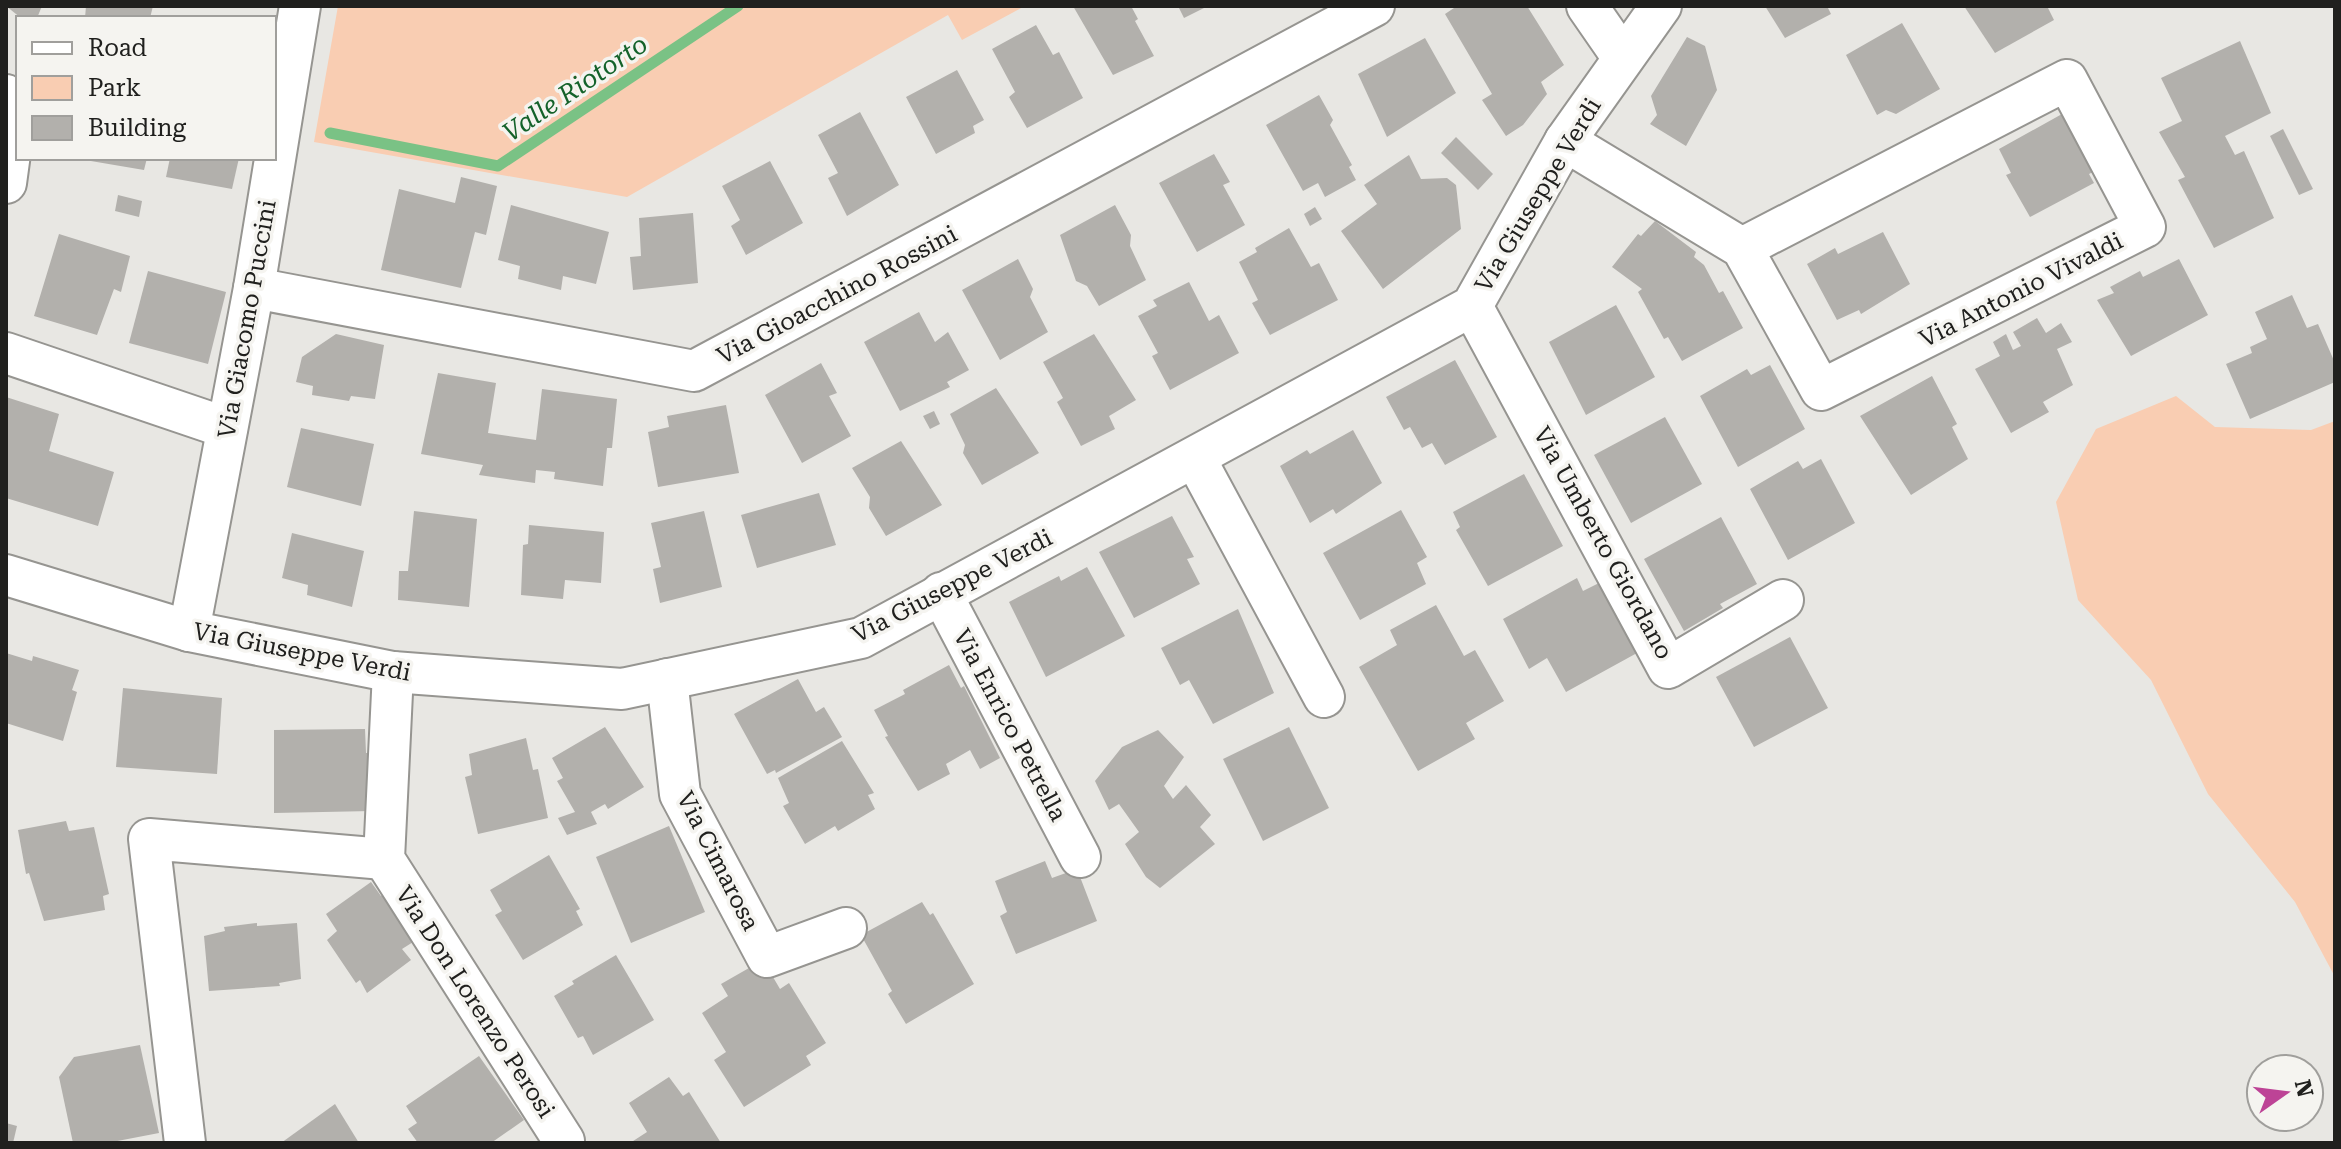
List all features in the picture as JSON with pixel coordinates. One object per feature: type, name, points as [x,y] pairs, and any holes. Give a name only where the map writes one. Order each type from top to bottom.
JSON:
[{"type":"street","name":"Via Giacomo Puccini","points":[[276,153],[300,6]]},
{"type":"street","name":"Via Gioacchino Rossini","points":[[254,288],[694,371],[1374,6]]},
{"type":"street","points":[[1587,6],[1623,58]]},
{"type":"street","name":"Via Giuseppe Verdi","points":[[6,575],[189,631],[393,672],[622,689],[861,638],[1472,306],[1565,141],[1661,6]]},
{"type":"street","name":"Via Antonio Vivaldi","points":[[1565,141],[1742,248],[1821,390],[2145,227],[2067,80],[1742,248]]},
{"type":"street","points":[[6,183],[16,109]]},
{"type":"street","name":"Via Giacomo Puccini","points":[[189,631],[254,288],[275,160]]},
{"type":"street","name":"Via Umberto Giordano","points":[[1472,306],[1668,668],[1783,600]]},
{"type":"street","points":[[6,353],[227,428]]},
{"type":"street","points":[[1195,458],[1324,697]]},
{"type":"street","name":"Via Enrico Petrella","points":[[941,593],[1080,857]]},
{"type":"street","name":"Via Don Lorenzo Perosi","points":[[393,672],[384,859],[564,1141],[561,1143]]},
{"type":"street","name":"Via Cimarosa","points":[[667,679],[680,794],[767,957],[846,928]]},
{"type":"street","name":"Via Don Lorenzo Perosi","points":[[185,1143],[149,839],[384,859]]},
{"type":"green space","points":[[338,6],[1025,6],[962,40],[948,15],[627,197],[314,142]]},
{"type":"green space","points":[[2176,396],[2215,427],[2311,430],[2335,421],[2335,977],[2295,902],[2208,794],[2151,680],[2078,600],[2056,502],[2096,429]]},
{"type":"building","points":[[6,6],[42,6],[38,16],[18,16]]},
{"type":"building","points":[[86,6],[153,6],[150,16],[85,16]]},
{"type":"building","points":[[1073,6],[1131,6],[1138,19],[1135,21],[1154,56],[1113,75]]},
{"type":"building","points":[[1178,6],[1208,6],[1184,18]]},
{"type":"building","points":[[1457,6],[1527,6],[1564,65],[1541,82],[1547,94],[1523,125],[1506,136],[1482,100],[1492,94],[1445,14]]},
{"type":"building","points":[[1765,6],[1827,6],[1831,14],[1785,38]]},
{"type":"building","points":[[1964,6],[2047,6],[2054,20],[1995,53]]},
{"type":"building","points":[[1902,23],[1940,89],[1896,114],[1886,110],[1877,115],[1846,55]]},
{"type":"building","points":[[1036,25],[1053,55],[1059,52],[1083,98],[1027,128],[1009,97],[1015,92],[992,49]]},
{"type":"building","points":[[1687,37],[1705,46],[1717,90],[1686,146],[1650,124],[1657,115],[1651,96]]},
{"type":"building","points":[[1425,38],[1456,93],[1387,137],[1358,74]]},
{"type":"building","points":[[2240,41],[2271,113],[2225,136],[2235,155],[2244,151],[2274,218],[2214,248],[2178,180],[2185,177],[2159,132],[2182,121],[2161,78]]},
{"type":"building","points":[[957,70],[984,120],[973,126],[975,133],[936,154],[906,97]]},
{"type":"building","points":[[1319,95],[1333,120],[1330,125],[1352,165],[1349,167],[1356,180],[1325,197],[1318,183],[1303,191],[1266,125]]},
{"type":"building","points":[[860,112],[899,185],[847,216],[828,178],[838,173],[818,135]]},
{"type":"building","points":[[2062,114],[2093,172],[2089,174],[2094,183],[2030,217],[2006,175],[2011,173],[1999,149]]},
{"type":"building","points":[[2283,129],[2313,189],[2299,195],[2270,136]]},
{"type":"building","points":[[1456,137],[1493,174],[1478,190],[1441,153]]},
{"type":"building","points":[[1214,154],[1230,182],[1223,185],[1245,225],[1197,252],[1159,183]]},
{"type":"building","points":[[1409,155],[1421,179],[1447,178],[1456,185],[1461,229],[1383,289],[1341,231],[1377,204],[1364,185]]},
{"type":"building","points":[[85,160],[146,160],[144,170]]},
{"type":"building","points":[[170,160],[239,160],[232,189],[166,177]]},
{"type":"building","points":[[770,161],[803,223],[746,255],[731,226],[740,220],[722,186]]},
{"type":"building","points":[[461,177],[497,186],[486,235],[475,232],[461,288],[381,270],[399,189],[455,203]]},
{"type":"building","points":[[118,195],[142,201],[139,217],[115,211]]},
{"type":"building","points":[[511,205],[609,232],[596,284],[563,276],[561,290],[518,279],[520,266],[498,260]]},
{"type":"building","points":[[1115,205],[1131,235],[1130,246],[1146,280],[1099,306],[1087,286],[1076,281],[1060,235]]},
{"type":"building","points":[[1315,207],[1322,219],[1310,226],[1304,214]]},
{"type":"building","points":[[693,213],[698,283],[633,290],[630,257],[641,256],[639,218]]},
{"type":"building","points":[[1655,221],[1696,252],[1694,257],[1704,265],[1719,293],[1723,291],[1743,328],[1682,361],[1668,337],[1664,339],[1638,292],[1642,289],[1612,267],[1638,234],[1641,236]]},
{"type":"building","points":[[1289,228],[1311,267],[1319,263],[1338,300],[1270,335],[1252,303],[1258,300],[1239,262],[1257,252],[1255,248]]},
{"type":"building","points":[[1883,232],[1910,284],[1861,314],[1859,310],[1837,320],[1807,264],[1835,248],[1838,254]]},
{"type":"building","points":[[59,234],[130,256],[121,292],[114,289],[97,335],[34,316]]},
{"type":"building","points":[[1018,259],[1033,289],[1030,297],[1048,332],[1000,360],[962,290]]},
{"type":"building","points":[[2179,259],[2208,315],[2131,356],[2097,300],[2114,293],[2110,287],[2140,271],[2143,277]]},
{"type":"building","points":[[148,271],[226,292],[208,364],[129,343]]},
{"type":"building","points":[[1189,282],[1209,321],[1219,315],[1239,353],[1170,390],[1152,356],[1158,353],[1138,316],[1157,306],[1153,300]]},
{"type":"building","points":[[2292,295],[2307,328],[2318,324],[2335,363],[2335,382],[2250,419],[2226,364],[2252,353],[2250,347],[2267,339],[2255,312]]},
{"type":"building","points":[[1616,305],[1655,377],[1586,415],[1549,342]]},
{"type":"building","points":[[919,312],[935,342],[948,332],[969,370],[947,382],[950,387],[900,411],[864,342]]},
{"type":"building","points":[[2037,318],[2046,333],[2061,323],[2072,342],[2057,349],[2073,385],[2043,402],[2049,412],[2011,433],[1975,369],[2000,356],[1993,342],[2006,334],[2013,350],[2021,346],[2013,332]]},
{"type":"building","points":[[336,334],[384,345],[375,399],[351,396],[349,401],[312,395],[313,386],[296,382],[302,357]]},
{"type":"building","points":[[1094,334],[1136,400],[1109,416],[1115,429],[1081,446],[1057,402],[1063,398],[1043,362]]},
{"type":"building","points":[[1455,360],[1497,437],[1445,465],[1432,443],[1422,448],[1410,427],[1404,430],[1386,397]]},
{"type":"building","points":[[821,363],[837,393],[829,396],[851,436],[802,463],[765,395]]},
{"type":"building","points":[[1770,365],[1805,429],[1738,467],[1700,396],[1747,369],[1751,375]]},
{"type":"building","points":[[438,373],[496,383],[488,433],[536,440],[542,389],[617,399],[612,448],[607,448],[603,486],[554,479],[555,472],[536,470],[535,483],[479,475],[483,465],[421,454]]},
{"type":"building","points":[[1932,376],[1957,424],[1952,427],[1968,459],[1911,495],[1860,416]]},
{"type":"building","points":[[996,388],[1039,453],[982,485],[963,453],[965,445],[950,414]]},
{"type":"building","points":[[6,397],[59,414],[49,451],[114,472],[98,526],[6,498]]},
{"type":"building","points":[[726,405],[739,473],[658,487],[648,432],[669,427],[667,416]]},
{"type":"building","points":[[934,411],[940,424],[930,429],[923,416]]},
{"type":"building","points":[[1665,417],[1702,484],[1631,523],[1594,455]]},
{"type":"building","points":[[301,428],[374,444],[361,506],[287,487]]},
{"type":"building","points":[[1353,430],[1382,483],[1336,514],[1333,509],[1310,523],[1280,466],[1307,450],[1310,454]]},
{"type":"building","points":[[901,441],[942,505],[886,536],[869,508],[870,497],[852,468]]},
{"type":"building","points":[[1821,459],[1855,523],[1788,560],[1750,489],[1798,461],[1803,469]]},
{"type":"building","points":[[1524,474],[1563,546],[1488,586],[1456,530],[1460,527],[1453,512]]},
{"type":"building","points":[[819,493],[836,545],[757,568],[741,515]]},
{"type":"building","points":[[1401,510],[1427,557],[1417,563],[1426,584],[1360,620],[1323,553]]},
{"type":"building","points":[[414,511],[477,519],[469,607],[398,600],[399,571],[408,571]]},
{"type":"building","points":[[704,511],[722,587],[660,603],[653,569],[661,567],[651,523]]},
{"type":"building","points":[[1172,516],[1194,557],[1187,559],[1200,584],[1134,618],[1099,552]]},
{"type":"building","points":[[1721,517],[1757,584],[1720,604],[1723,608],[1684,631],[1644,559]]},
{"type":"building","points":[[529,525],[604,532],[601,583],[565,580],[563,599],[521,595],[523,545],[528,544]]},
{"type":"building","points":[[292,533],[364,551],[352,607],[307,595],[308,585],[282,578]]},
{"type":"building","points":[[1087,567],[1125,636],[1046,677],[1009,602],[1059,576],[1061,581]]},
{"type":"building","points":[[1577,578],[1583,591],[1603,581],[1637,653],[1566,692],[1547,658],[1529,669],[1503,619]]},
{"type":"building","points":[[1436,605],[1464,656],[1475,650],[1504,701],[1466,723],[1475,739],[1418,771],[1359,667],[1397,645],[1390,630]]},
{"type":"building","points":[[1238,609],[1274,693],[1213,724],[1189,680],[1180,685],[1161,648]]},
{"type":"building","points":[[1790,637],[1828,708],[1754,747],[1716,677]]},
{"type":"building","points":[[6,653],[32,661],[33,656],[79,670],[72,690],[77,692],[63,741],[6,723]]},
{"type":"building","points":[[949,665],[961,688],[964,686],[1000,758],[980,769],[970,750],[946,764],[950,774],[918,791],[885,737],[888,736],[874,710]]},
{"type":"building","points":[[798,679],[816,712],[824,707],[842,737],[776,773],[775,770],[767,774],[734,714]]},
{"type":"building","points":[[123,688],[222,698],[217,774],[116,767]]},
{"type":"building","points":[[605,727],[644,787],[608,809],[605,804],[591,812],[597,824],[567,835],[558,818],[575,812],[557,781],[563,778],[552,758]]},
{"type":"building","points":[[1289,727],[1329,808],[1263,841],[1223,759]]},
{"type":"building","points":[[365,729],[366,753],[371,753],[372,811],[274,813],[274,730]]},
{"type":"building","points":[[1158,730],[1184,757],[1164,786],[1173,799],[1186,785],[1211,815],[1200,827],[1215,844],[1160,888],[1146,877],[1125,844],[1139,832],[1119,804],[1109,810],[1095,781],[1122,747]]},
{"type":"building","points":[[526,738],[533,770],[538,769],[548,818],[478,834],[465,777],[472,775],[469,754]]},
{"type":"building","points":[[842,741],[874,793],[868,795],[875,809],[838,831],[835,826],[805,844],[783,806],[789,803],[778,778]]},
{"type":"building","points":[[66,821],[69,831],[94,827],[109,894],[103,896],[105,910],[44,921],[29,873],[26,874],[18,830]]},
{"type":"building","points":[[669,826],[705,912],[631,943],[596,857]]},
{"type":"building","points":[[549,855],[580,909],[576,911],[583,925],[523,960],[495,915],[502,911],[490,890]]},
{"type":"building","points":[[1045,861],[1052,878],[1077,869],[1097,921],[1016,954],[1000,916],[1007,912],[995,881]]},
{"type":"building","points":[[371,882],[381,896],[390,891],[421,937],[402,949],[411,960],[367,993],[360,980],[356,983],[327,940],[337,931],[326,914]]},
{"type":"building","points":[[922,902],[930,915],[933,913],[974,984],[906,1024],[888,994],[892,991],[861,935]]},
{"type":"building","points":[[257,923],[257,926],[297,923],[301,979],[279,983],[280,986],[209,991],[204,936],[225,931],[224,927]]},
{"type":"building","points":[[616,955],[654,1020],[593,1055],[583,1036],[578,1038],[554,996],[574,984],[572,981]]},
{"type":"building","points":[[763,960],[780,989],[789,983],[826,1043],[806,1056],[811,1065],[744,1107],[714,1060],[726,1052],[702,1013],[728,996],[721,984]]},
{"type":"building","points":[[140,1045],[159,1133],[107,1143],[73,1143],[59,1077],[74,1057]]},
{"type":"building","points":[[479,1056],[524,1120],[491,1143],[418,1143],[408,1129],[417,1123],[406,1106]]},
{"type":"building","points":[[669,1077],[683,1096],[689,1092],[721,1143],[630,1143],[647,1132],[629,1103]]},
{"type":"building","points":[[335,1104],[359,1143],[281,1143]]},
{"type":"building","points":[[6,1123],[17,1126],[13,1143],[6,1143]]},
{"type":"waterway","name":"Valle Riotorto","points":[[330,133],[498,166],[738,6]]}]
